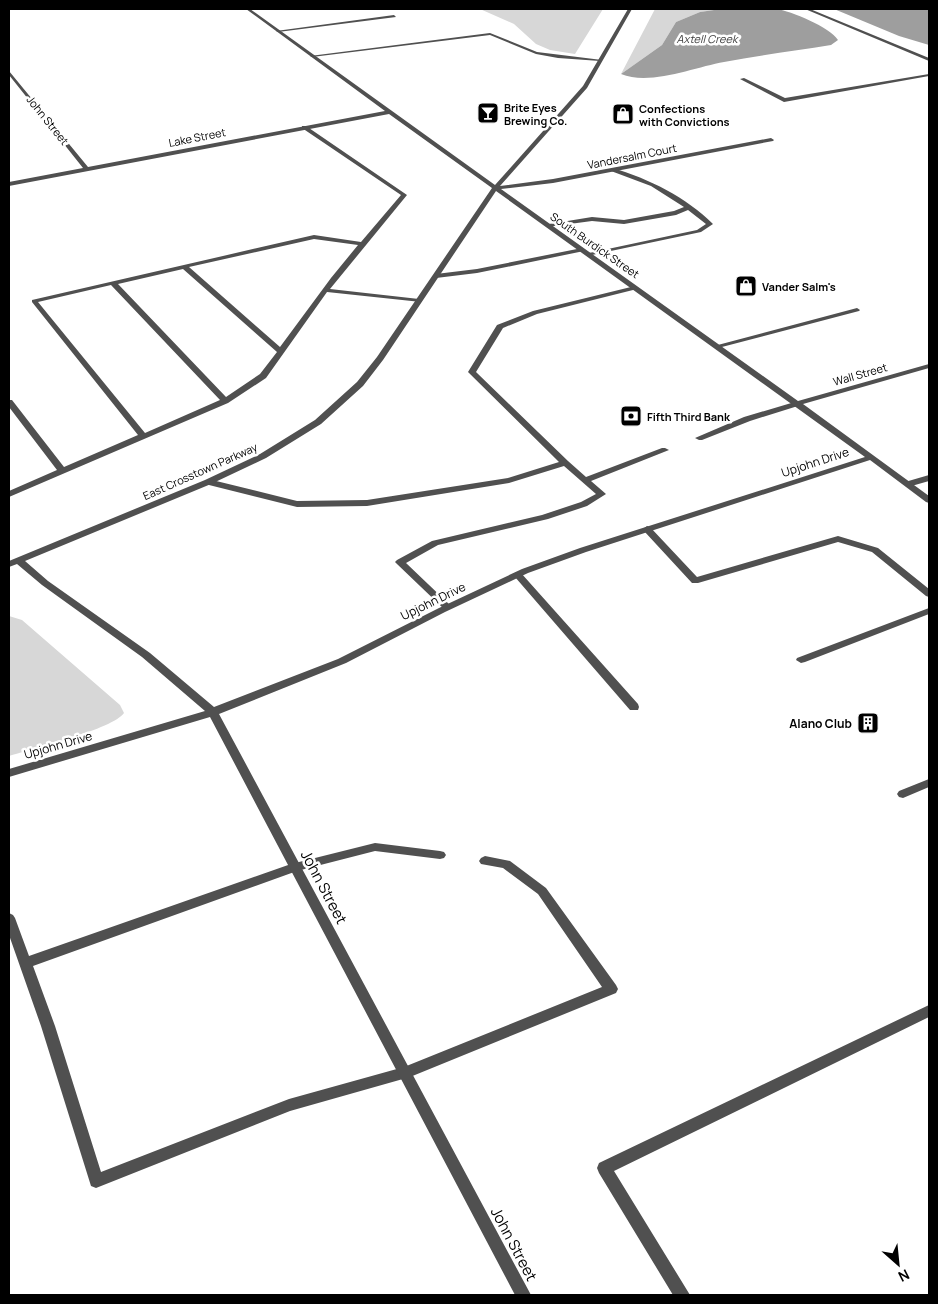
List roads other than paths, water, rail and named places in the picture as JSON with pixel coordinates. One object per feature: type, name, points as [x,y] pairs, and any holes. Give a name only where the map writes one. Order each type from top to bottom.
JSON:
[{"type":"street","name":"South Burdick Street","points":[[248,9],[495,188],[798,403],[929,500]]},
{"type":"street","name":"East Crosstown Parkway","points":[[13,562],[208,482],[262,456],[318,422],[360,384],[380,358],[495,188],[585,87],[630,9]]},
{"type":"street","points":[[807,9],[929,60]]},
{"type":"street","points":[[278,31],[394,16]]},
{"type":"street","points":[[312,56],[490,34],[536,53],[558,57],[600,60]]},
{"type":"street","name":"John Street","points":[[9,72],[87,169]]},
{"type":"street","points":[[742,80],[784,100],[929,76]]},
{"type":"street","name":"Lake Street","points":[[9,184],[390,112]]},
{"type":"street","points":[[9,494],[225,401],[264,376],[325,290],[404,195],[304,127]]},
{"type":"street","name":"Vandersalm Court","points":[[495,188],[552,181],[771,140]]},
{"type":"street","points":[[589,255],[699,231],[710,224],[689,207],[653,185],[613,170]]},
{"type":"street","points":[[549,226],[592,219],[624,222],[676,213],[689,207]]},
{"type":"street","points":[[143,436],[34,301],[314,237],[362,244]]},
{"type":"street","points":[[436,276],[477,271],[582,250]]},
{"type":"street","points":[[185,266],[281,352]]},
{"type":"street","points":[[113,283],[225,401]]},
{"type":"street","points":[[447,607],[400,562],[435,543],[545,517],[584,504],[602,494],[565,463],[472,372],[500,327],[536,312],[636,288]]},
{"type":"street","points":[[325,290],[419,301]]},
{"type":"street","points":[[718,346],[856,310]]},
{"type":"street","name":"Wall Street","points":[[699,438],[747,419],[798,403],[929,366]]},
{"type":"street","points":[[9,402],[62,471]]},
{"type":"street","points":[[585,480],[664,450]]},
{"type":"street","name":"Upjohn Drive","points":[[9,773],[213,712],[342,661],[447,607],[518,575],[583,550],[872,457]]},
{"type":"street","points":[[208,482],[297,504],[367,503],[509,480],[565,463]]},
{"type":"street","points":[[908,484],[929,478]]},
{"type":"street","points":[[647,529],[695,581],[838,539],[875,550],[929,594]]},
{"type":"street","name":"John Street","points":[[13,562],[46,583],[146,654],[213,712],[523,1295]]},
{"type":"street","points":[[518,575],[634,707]]},
{"type":"street","points":[[801,660],[929,611]]},
{"type":"street","points":[[903,794],[929,783]]},
{"type":"street","points":[[25,963],[295,867],[375,847],[440,855]]},
{"type":"street","points":[[9,918],[48,1026],[96,1181],[289,1105],[405,1073],[611,988],[542,891],[506,864],[485,861]]},
{"type":"street","points":[[682,1295],[604,1168],[929,1011]]},
{"type":"water","name":"Axtell Creek","points":[[763,8],[783,10],[819,25],[838,40],[831,45],[712,64],[659,77],[645,78],[621,74],[662,45],[676,22],[700,12],[721,9]]},
{"type":"water","points":[[834,9],[929,9],[929,45],[899,36]]},
{"type":"place","name":"Brite Eyes Brewing Co.","points":[[488,113]]},
{"type":"place","name":"Confections with Convictions","points":[[623,114]]},
{"type":"place","name":"Vander Salm's","points":[[746,286]]},
{"type":"place","name":"Fifth Third Bank","points":[[631,416]]},
{"type":"place","name":"Alano Club","points":[[868,723]]}]
